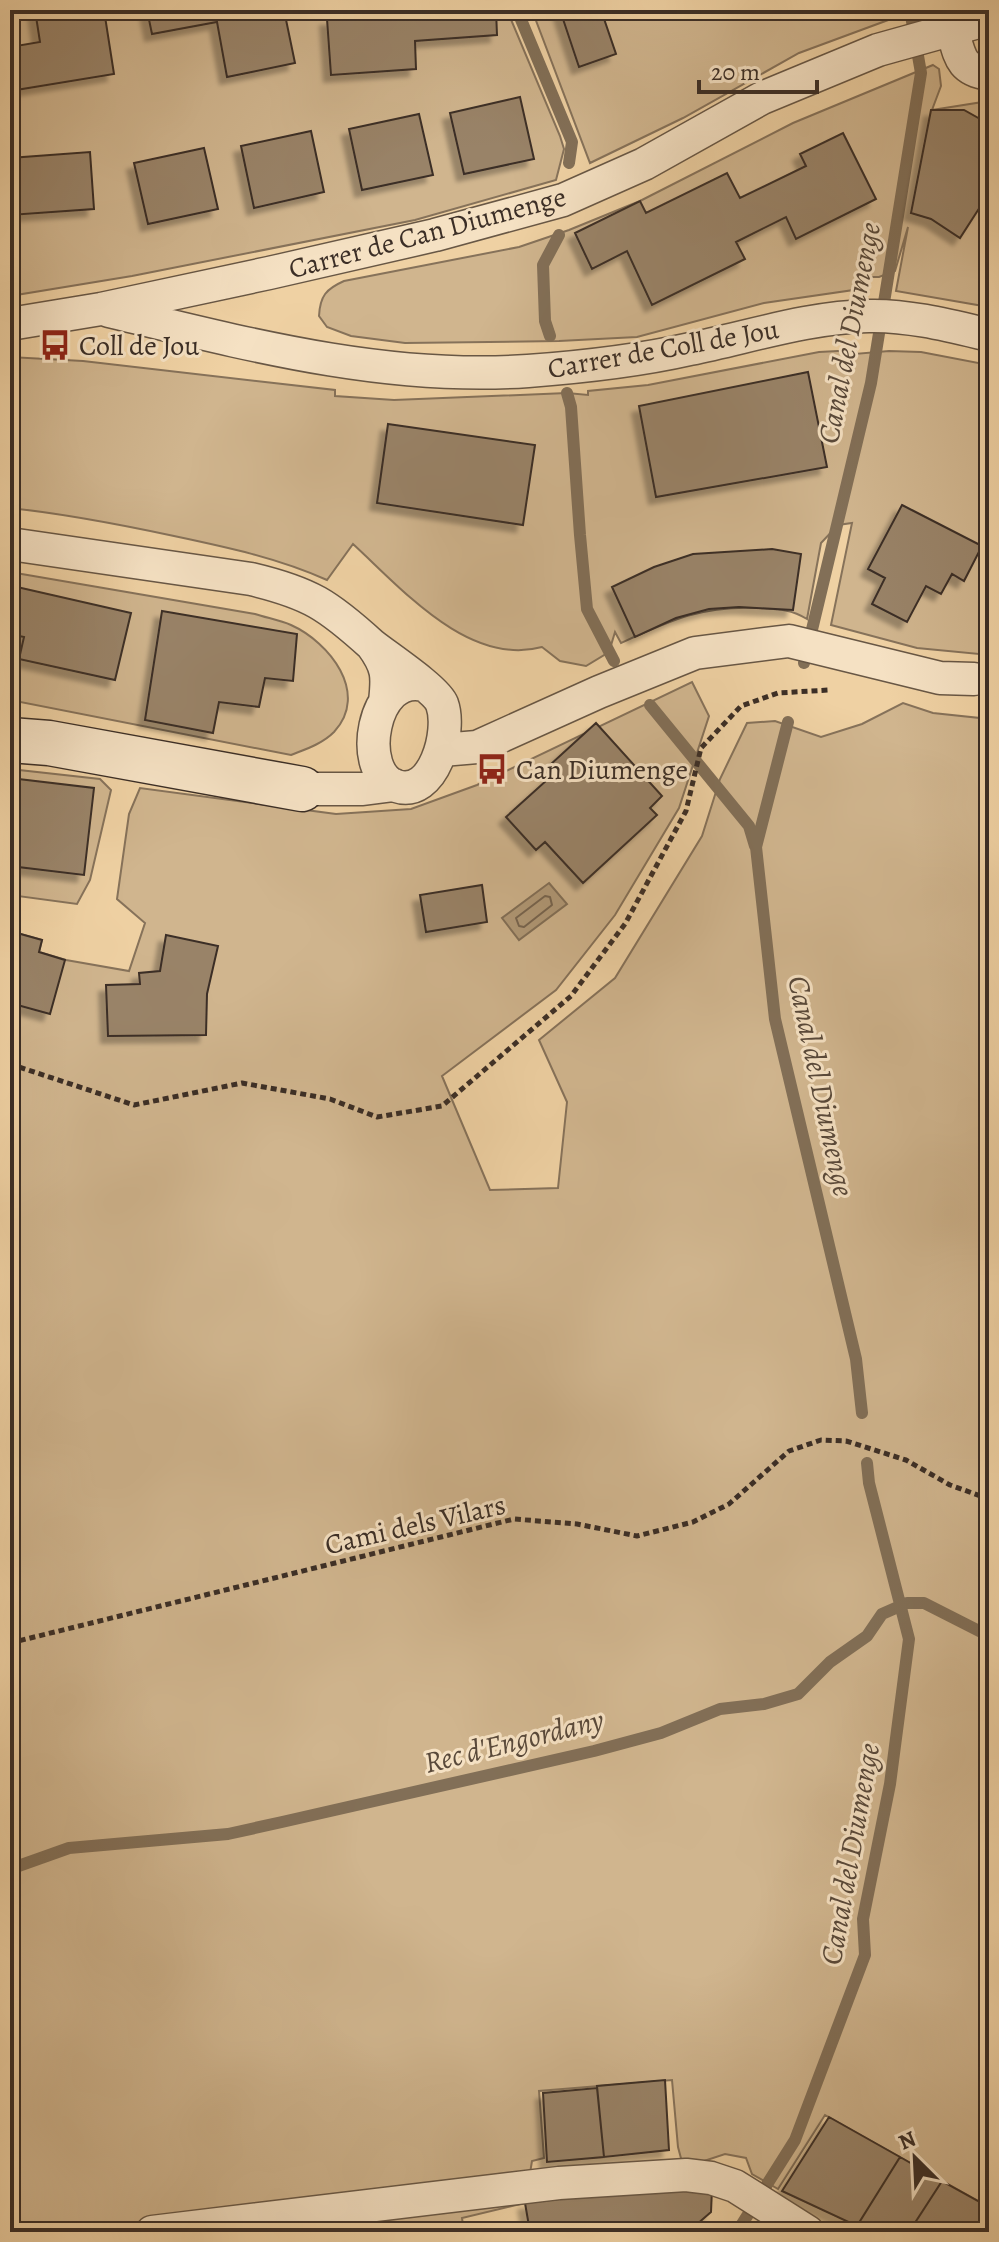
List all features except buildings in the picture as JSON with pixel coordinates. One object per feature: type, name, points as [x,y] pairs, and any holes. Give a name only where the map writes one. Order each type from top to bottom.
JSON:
[{"type":"street","name":"Carrer de Can Diumenge","points":[[10,324],[101,309],[435,235],[563,200],[644,164],[762,98],[878,50],[989,19]]},
{"type":"street","points":[[952,29],[962,63],[974,72],[989,74]]},
{"type":"street","name":"Carrer de Coll de Jou","points":[[101,309],[264,349],[349,363],[438,372],[525,371],[619,362],[829,319],[880,316],[989,335]]},
{"type":"street","points":[[10,544],[251,579],[316,599],[424,685],[442,703],[445,724],[442,750],[436,764],[418,783],[400,788],[385,778],[375,758],[375,728],[385,702],[388,679],[384,662],[372,645]]},
{"type":"street","points":[[442,750],[477,747],[695,653],[786,641],[940,678],[974,679]]},
{"type":"street","points":[[385,702],[396,688],[409,683],[424,685]]},
{"type":"street","points":[[10,740],[49,743],[302,789],[363,789],[394,785]]},
{"type":"street","points":[[302,789],[323,785],[342,775],[374,744]]},
{"type":"street","points":[[152,2232],[559,2183],[686,2175],[711,2178],[751,2195],[808,2232]]},
{"type":"path","points":[[10,1064],[134,1105],[242,1083],[330,1099],[377,1117],[442,1106],[571,996],[625,924],[686,811],[701,748],[741,706],[778,693],[839,689]]},
{"type":"path","name":"Cami dels Vilars","points":[[10,1643],[514,1519],[577,1524],[637,1536],[693,1522],[729,1504],[789,1451],[821,1440],[846,1441],[906,1460],[950,1485],[989,1499]]},
{"type":"shaded area","points":[[10,10],[507,10],[564,149],[556,180],[415,220],[132,276],[10,296]]},
{"type":"shaded area","points":[[532,10],[898,10],[899,16],[799,53],[683,118],[590,163]]},
{"type":"shaded area","points":[[933,65],[939,69],[941,86],[932,110],[989,101],[989,307],[896,291],[908,227],[895,271],[869,277],[867,288],[764,303],[637,337],[405,343],[351,336],[327,327],[319,316],[325,294],[344,281],[519,247],[569,230],[640,201],[793,123]]},
{"type":"shaded area","points":[[856,350],[855,354],[921,352],[989,365],[989,655],[917,648],[831,625],[852,523],[838,525],[821,543],[807,619],[790,611],[772,609],[739,608],[704,612],[672,621],[621,643],[615,632],[609,652],[586,666],[560,661],[542,647],[515,650],[489,646],[463,635],[415,602],[353,544],[327,580],[271,559],[213,544],[92,520],[10,508],[10,357],[83,361],[335,390],[335,396],[394,400],[567,393],[588,395],[588,391],[648,385],[819,352]]},
{"type":"shaded area","points":[[10,572],[255,614],[291,625],[319,643],[340,670],[348,701],[344,717],[324,740],[291,755],[10,700]]},
{"type":"shaded area","points":[[692,682],[709,716],[679,808],[615,915],[556,990],[442,1076],[490,1190],[558,1188],[567,1102],[539,1040],[615,978],[702,836],[720,779],[747,723],[775,721],[821,737],[862,724],[903,703],[933,713],[989,719],[989,2207],[825,2115],[778,2189],[752,2174],[746,2158],[725,2154],[698,2163],[682,2162],[672,2080],[539,2091],[544,2158],[532,2161],[525,2203],[462,2218],[464,2232],[10,2232],[10,931],[42,940],[39,952],[129,971],[145,923],[117,899],[129,814],[140,788],[336,814],[411,809],[477,785]]},
{"type":"shaded area","points":[[10,769],[100,779],[111,790],[90,880],[77,904],[10,895]]},
{"type":"water","points":[[549,883],[567,904],[519,940],[502,918]]},
{"type":"waterway","points":[[517,10],[572,142],[569,163]]},
{"type":"waterway","name":"Canal del Diumenge","points":[[804,663],[871,383],[921,73],[910,10]]},
{"type":"waterway","points":[[550,336],[545,321],[543,265],[559,235]]},
{"type":"waterway","points":[[567,393],[571,407],[587,609],[614,661]]},
{"type":"waterway","points":[[650,705],[749,826],[755,846]]},
{"type":"waterway","name":"Canal del Diumenge","points":[[788,722],[756,847],[775,1019],[856,1359],[862,1413]]},
{"type":"waterway","name":"Canal del Diumenge","points":[[737,2232],[795,2140],[865,1955],[863,1919],[890,1784],[909,1639],[869,1483],[867,1463]]},
{"type":"waterway","name":"Rec d'Engordany","points":[[10,1869],[69,1848],[228,1834],[594,1751],[661,1733],[720,1709],[764,1704],[798,1694],[830,1662],[867,1636],[882,1614],[907,1603],[924,1603],[989,1636]]},
{"type":"place","name":"Coll de Jou","points":[[55,345]]},
{"type":"place","name":"Can Diumenge","points":[[492,769]]}]
